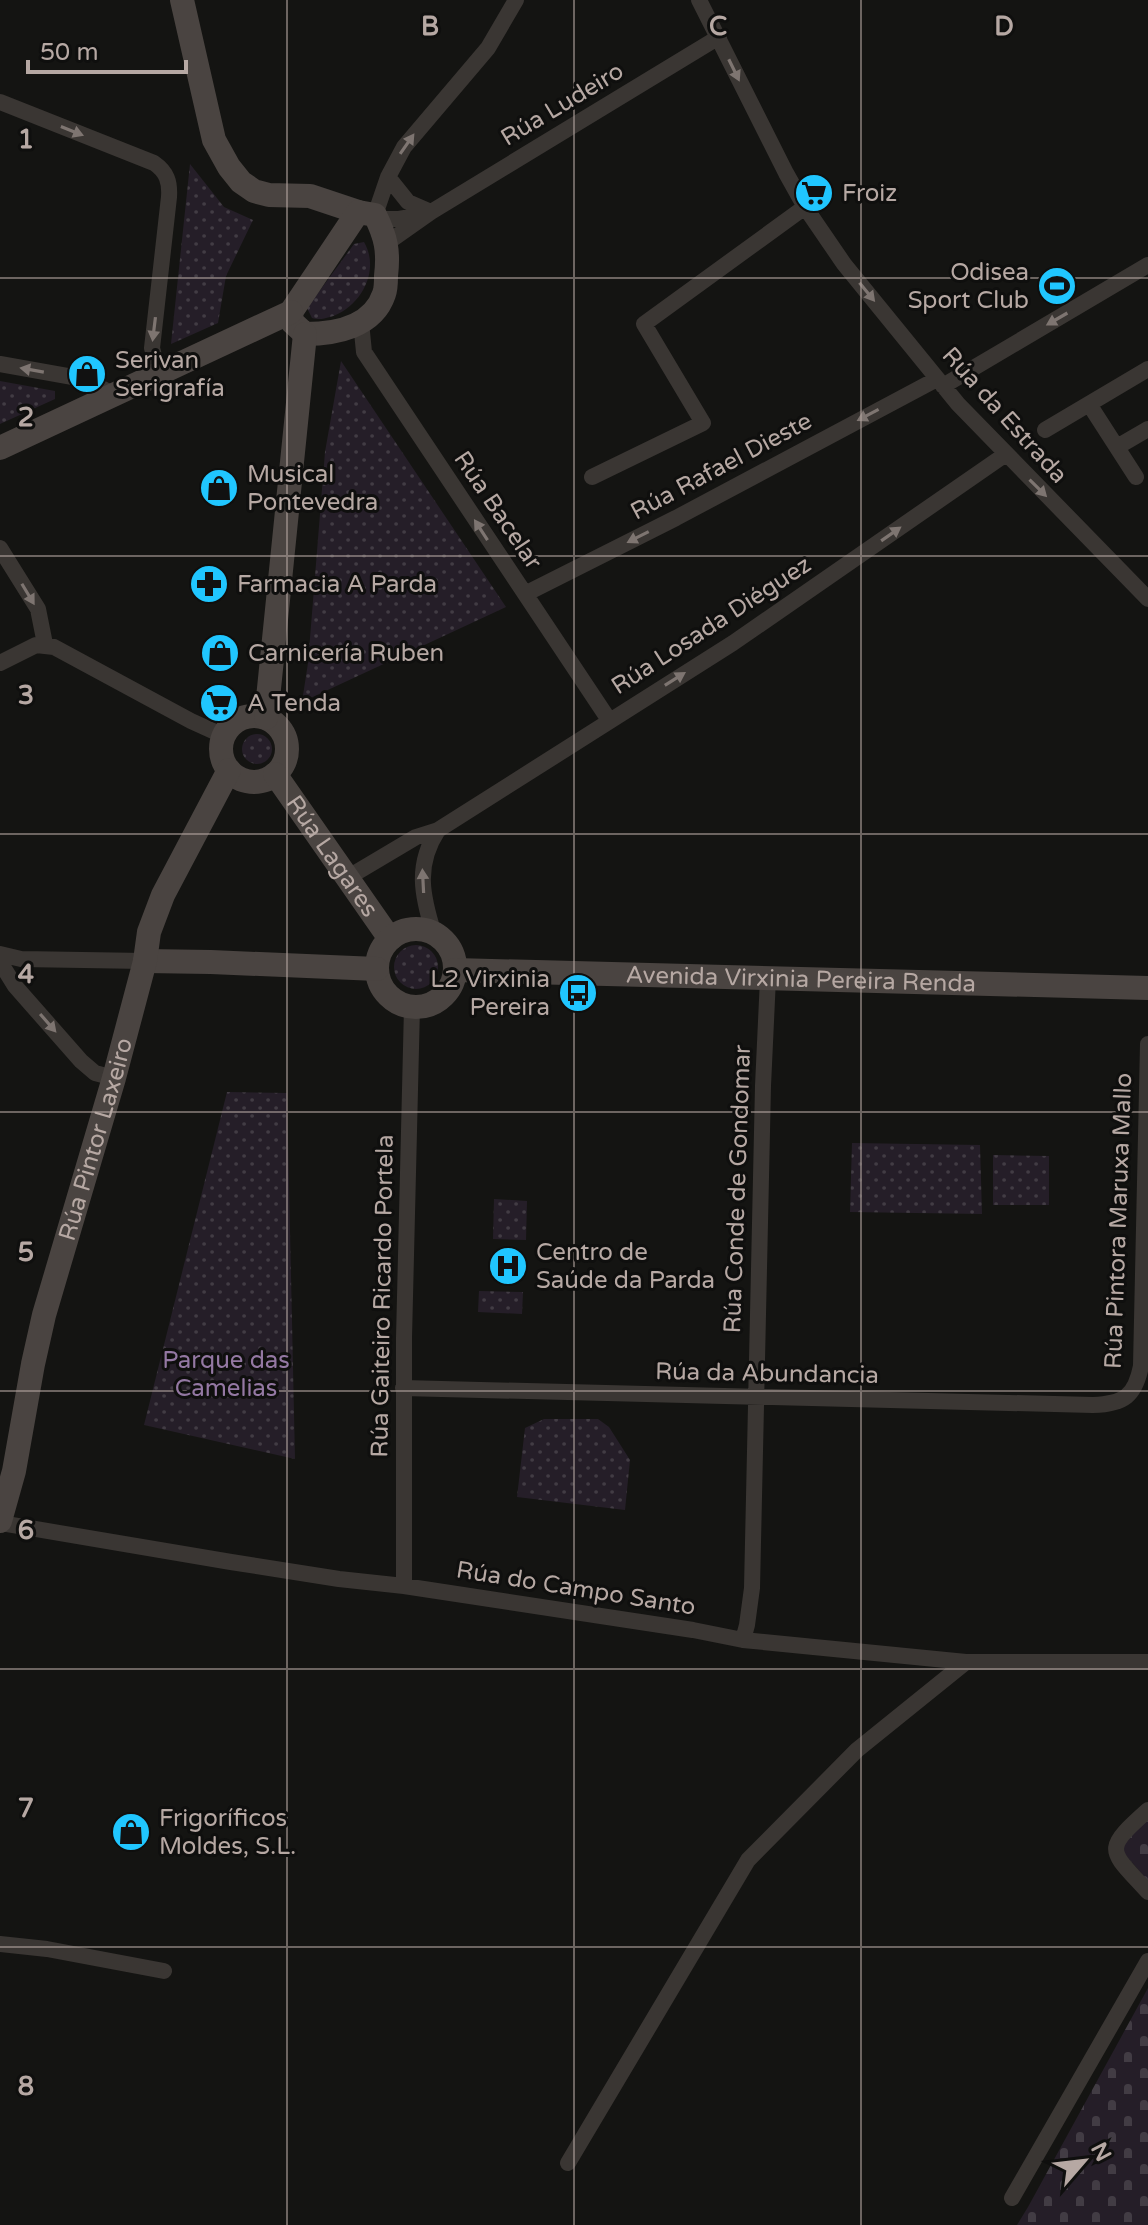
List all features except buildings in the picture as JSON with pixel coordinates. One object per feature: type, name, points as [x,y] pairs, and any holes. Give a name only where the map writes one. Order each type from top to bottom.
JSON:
[{"type":"main road","points":[[182,0],[214,140],[241,182],[254,191],[269,195],[310,196],[370,215],[387,243],[384,294],[373,313],[361,322],[330,334],[305,334],[292,322],[291,312]]},
{"type":"main road","points":[[0,448],[291,312],[370,215]]},
{"type":"main road","points":[[266,718],[305,334]]},
{"type":"main road","points":[[246,717],[266,718],[281,730],[287,748],[286,758],[275,774],[266,780],[246,781],[229,770],[222,754],[224,736],[230,727],[246,717]]},
{"type":"main road","name":"Rúa Pintor Laxeiro","points":[[0,1522],[14,1471],[44,1315],[114,1078],[145,961],[149,932],[159,904],[229,770]]},
{"type":"main road","name":"Rúa Lagares","points":[[275,774],[390,939]]},
{"type":"main road","points":[[412,929],[434,934],[450,949],[455,970],[446,994],[424,1007],[412,1007],[391,999],[383,990],[377,969],[383,948],[390,939],[412,929]]},
{"type":"main road","points":[[145,961],[377,969]]},
{"type":"main road","name":"Avenida Virxinia Pereira Renda","points":[[455,970],[1148,988]]},
{"type":"street","points":[[431,212],[399,219],[370,215],[404,147],[488,48],[516,0]]},
{"type":"street","name":"Rúa da Estrada","points":[[699,0],[768,141],[805,207],[844,264],[940,383],[1148,599]]},
{"type":"street","name":"Rúa Ludeiro","points":[[387,243],[431,212],[719,37]]},
{"type":"street","points":[[0,102],[154,163],[167,176],[169,197],[152,348],[159,375]]},
{"type":"street","points":[[388,177],[408,202],[431,212]]},
{"type":"street","points":[[592,477],[703,423],[644,324],[805,207]]},
{"type":"street","name":"Rúa Rafael Dieste","points":[[525,594],[940,383],[1148,265]]},
{"type":"street","name":"Rúa Bacelar","points":[[361,322],[364,352],[609,720]]},
{"type":"street","points":[[0,364],[84,379],[115,395]]},
{"type":"street","points":[[1045,430],[1148,369]]},
{"type":"street","points":[[1089,404],[1136,477]]},
{"type":"street","points":[[1117,447],[1148,429]]},
{"type":"street","name":"Rúa Losada Diéguez","points":[[347,878],[416,837],[438,830],[733,643],[1006,454]]},
{"type":"street","points":[[0,548],[38,609],[45,644]]},
{"type":"street","points":[[0,663],[27,648],[45,644],[64,651],[224,736]]},
{"type":"street","points":[[434,934],[426,908],[423,862],[429,843],[438,830]]},
{"type":"street","points":[[0,954],[21,959],[145,961]]},
{"type":"street","points":[[0,962],[15,986],[81,1061],[95,1073],[114,1078]]},
{"type":"street","name":"Rúa Conde de Gondomar","points":[[743,1640],[752,1588],[768,978]]},
{"type":"street","name":"Rúa Gaiteiro Ricardo Portela","points":[[404,1586],[403,1388],[412,1007]]},
{"type":"street","name":"Rúa Pintora Maruxa Mallo","points":[[1127,1396],[1134,1389],[1141,1366],[1148,1044]]},
{"type":"street","name":"Rúa da Abundancia","points":[[403,1388],[1093,1405],[1117,1402],[1127,1396]]},
{"type":"street","name":"Rúa do Campo Santo","points":[[0,1522],[339,1579],[404,1586],[743,1640],[966,1662],[1148,1662]]},
{"type":"street","points":[[568,2163],[748,1860],[857,1750],[966,1662]]},
{"type":"street","points":[[1148,1810],[1122,1834],[1115,1852],[1120,1862],[1148,1892]]},
{"type":"street","points":[[0,1944],[47,1949],[164,1971]]},
{"type":"street","points":[[1012,2198],[1148,1961]]},
{"type":"green space","points":[[190,164],[224,207],[253,220],[226,276],[218,323],[171,344]]},
{"type":"green space","points":[[364,242],[370,265],[365,287],[341,312],[323,319],[312,318],[307,308],[354,244]]},
{"type":"green space","points":[[341,361],[506,607],[302,702],[308,663],[325,452]]},
{"type":"green space","points":[[0,381],[55,391],[55,399],[0,424]]},
{"type":"green space","points":[[257,734],[268,738],[272,749],[268,760],[257,764],[246,760],[242,749],[246,738]]},
{"type":"green space","points":[[416,945],[432,951],[438,967],[432,983],[416,989],[400,983],[394,967],[400,951]]},
{"type":"green space","name":"Parque das Camelias","points":[[227,1092],[287,1093],[295,1459],[144,1425]]},
{"type":"green space","points":[[852,1143],[980,1145],[982,1214],[850,1212]]},
{"type":"green space","points":[[993,1155],[1049,1156],[1049,1205],[993,1205]]},
{"type":"green space","points":[[494,1199],[527,1201],[526,1240],[493,1239]]},
{"type":"green space","points":[[479,1291],[523,1292],[522,1314],[478,1312]]},
{"type":"green space","points":[[544,1419],[598,1419],[609,1427],[630,1460],[625,1510],[517,1497],[525,1428]]},
{"type":"green space","points":[[1148,1816],[1148,1881],[1123,1852],[1124,1837]]},
{"type":"green space","points":[[1148,1988],[1148,2225],[1017,2225],[1028,2207]]},
{"type":"place","name":"Froiz","points":[[814,193]]},
{"type":"place","name":"Odisea Sport Club","points":[[1057,286]]},
{"type":"place","name":"Serivan Serigrafía","points":[[87,374]]},
{"type":"place","name":"Musical Pontevedra","points":[[219,488]]},
{"type":"place","name":"Farmacia A Parda","points":[[209,584]]},
{"type":"place","name":"Carnicería Ruben","points":[[220,653]]},
{"type":"place","name":"A Tenda","points":[[219,703]]},
{"type":"place","name":"L2 Virxinia Pereira","points":[[578,993]]},
{"type":"place","name":"Centro de Saúde da Parda","points":[[508,1266]]},
{"type":"place","name":"Frigoríficos Moldes, S.L.","points":[[131,1832]]}]
